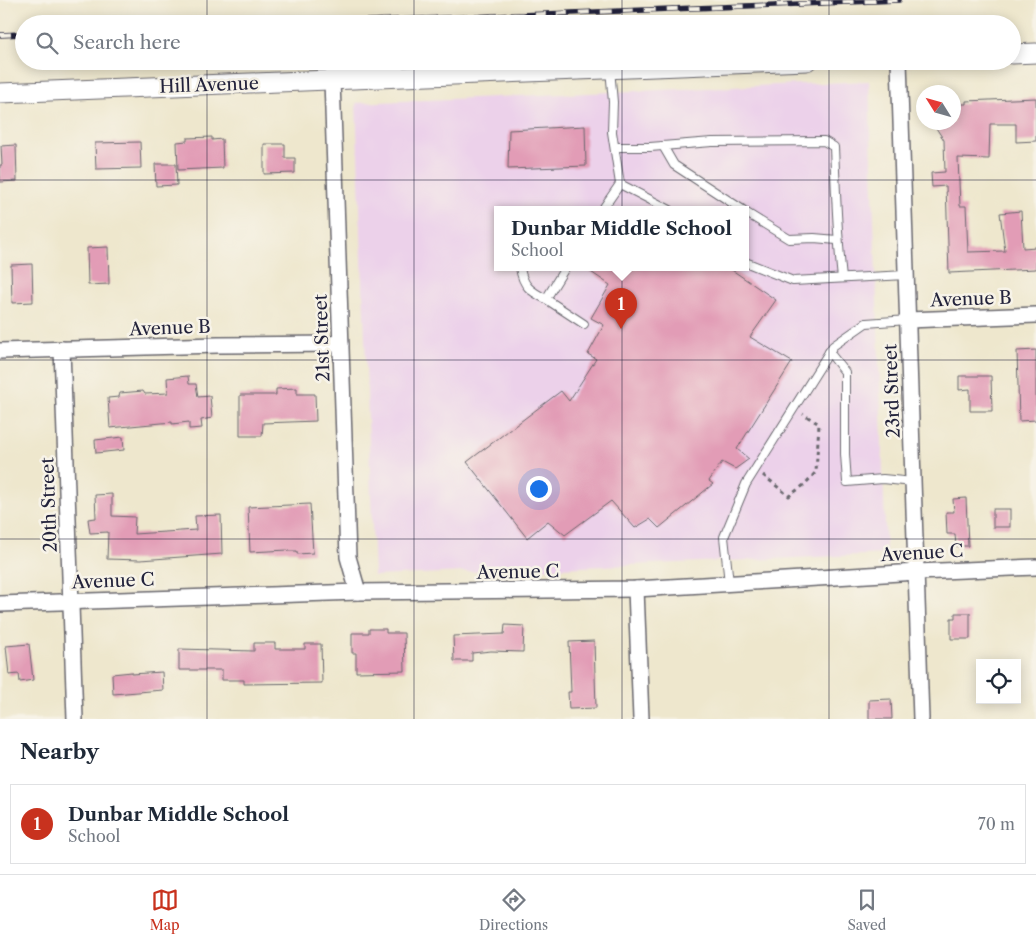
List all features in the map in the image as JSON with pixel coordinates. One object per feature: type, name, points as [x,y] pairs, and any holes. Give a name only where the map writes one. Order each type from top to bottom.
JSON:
[{"type":"street","points":[[1021,54],[1036,53]]},
{"type":"street","name":"Hill Avenue","points":[[0,93],[585,70]]},
{"type":"street","name":"23rd Street","points":[[899,70],[921,719]]},
{"type":"street","name":"21st Street","points":[[332,80],[348,557],[358,592]]},
{"type":"street","name":"Avenue B","points":[[908,320],[1036,315]]},
{"type":"street","name":"Avenue B","points":[[0,351],[218,345],[341,344]]},
{"type":"street","name":"20th Street","points":[[62,350],[75,719]]},
{"type":"street","name":"Avenue C","points":[[0,604],[358,592],[636,589],[916,572],[1036,568]]},
{"type":"street","points":[[636,589],[641,719]]},
{"type":"lane","points":[[605,206],[620,184],[612,132],[613,102],[610,70]]},
{"type":"lane","points":[[615,147],[712,142],[824,141],[834,147],[838,218],[837,240],[842,278]]},
{"type":"lane","points":[[663,146],[674,165],[736,206]]},
{"type":"lane","points":[[620,184],[662,206]]},
{"type":"lane","points":[[749,214],[789,239],[814,238],[837,240]]},
{"type":"lane","points":[[749,264],[793,281],[906,275]]},
{"type":"lane","points":[[520,271],[529,290],[584,324]]},
{"type":"lane","points":[[546,299],[563,271]]},
{"type":"lane","points":[[729,583],[724,536],[746,484],[833,346],[866,323],[908,320]]},
{"type":"lane","points":[[829,352],[845,372],[847,482],[883,479],[914,482]]},
{"type":"path","points":[[755,470],[789,496],[804,485],[816,472],[819,424],[794,408]]},
{"type":"shaded area","points":[[869,81],[886,554],[374,576],[356,103]]},
{"type":"building","points":[[1036,98],[1036,141],[1016,142],[1016,124],[990,124],[989,159],[958,158],[960,206],[966,206],[968,252],[1005,251],[1000,213],[1021,211],[1023,248],[1036,247],[1036,269],[949,273],[946,186],[932,187],[931,173],[945,172],[944,140],[937,130],[961,130],[961,104],[966,104],[966,101]]},
{"type":"building","points":[[585,126],[586,166],[508,169],[509,130]]},
{"type":"building","points":[[212,137],[212,140],[222,139],[223,168],[178,170],[177,142],[187,141],[187,138]]},
{"type":"building","points":[[140,142],[141,168],[96,169],[95,143]]},
{"type":"building","points":[[264,144],[285,144],[285,158],[295,158],[295,173],[264,174]]},
{"type":"building","points":[[16,145],[17,181],[0,182],[0,165],[2,165],[1,146]]},
{"type":"building","points":[[155,164],[176,164],[177,185],[156,186]]},
{"type":"building","points":[[108,247],[109,284],[88,285],[87,248]]},
{"type":"building","points":[[32,264],[33,302],[12,303],[11,265]]},
{"type":"building","points":[[589,271],[733,271],[776,300],[750,337],[792,362],[737,449],[749,459],[735,469],[722,462],[709,481],[713,484],[659,528],[650,519],[635,528],[611,501],[565,535],[548,521],[527,538],[467,462],[561,391],[569,401],[596,359],[588,354],[604,325],[591,318],[610,285]]},
{"type":"building","points":[[1036,350],[1036,420],[1019,421],[1017,351]]},
{"type":"building","points":[[188,376],[189,384],[196,384],[198,397],[210,396],[212,418],[201,420],[202,428],[189,429],[189,422],[172,424],[172,422],[110,428],[108,398],[119,397],[120,393],[143,391],[145,394],[168,393],[167,378]]},
{"type":"building","points":[[959,376],[991,376],[992,411],[970,411],[970,389],[959,390]]},
{"type":"building","points":[[297,388],[297,394],[315,394],[316,421],[263,423],[262,436],[240,436],[240,395],[276,395],[276,389]]},
{"type":"building","points":[[123,437],[124,450],[96,453],[95,440]]},
{"type":"building","points":[[112,494],[112,516],[135,517],[134,534],[196,530],[195,516],[221,515],[222,554],[140,560],[107,559],[108,532],[90,533],[88,519],[96,518],[95,495]]},
{"type":"building","points":[[966,498],[968,546],[956,546],[955,534],[947,534],[946,512],[954,512],[953,499]]},
{"type":"building","points":[[310,504],[313,553],[297,554],[297,551],[288,550],[250,552],[248,507]]},
{"type":"building","points":[[993,509],[1010,509],[1010,527],[993,527]]},
{"type":"building","points":[[955,613],[970,613],[970,639],[951,639],[951,618],[955,618]]},
{"type":"building","points":[[505,625],[524,626],[523,652],[491,651],[472,653],[472,661],[454,661],[453,636],[504,634]]},
{"type":"building","points":[[369,629],[386,629],[386,633],[404,633],[405,671],[356,672],[356,653],[352,653],[352,633],[369,633]]},
{"type":"building","points":[[594,641],[596,708],[569,709],[568,692],[571,692],[569,642]]},
{"type":"building","points":[[254,643],[275,643],[275,649],[305,649],[305,644],[321,644],[322,683],[244,684],[244,680],[222,680],[222,670],[179,670],[179,649],[254,651]]},
{"type":"building","points":[[29,644],[33,680],[20,682],[19,674],[9,675],[6,646]]},
{"type":"building","points":[[132,672],[132,674],[162,672],[163,690],[113,694],[112,674]]},
{"type":"building","points":[[891,699],[892,719],[869,719],[869,700]]},
{"type":"railway","points":[[520,15],[899,0]]},
{"type":"railway","points":[[0,35],[15,34]]},
{"type":"place","name":"Dunbar Middle School","points":[[621,329]]}]
